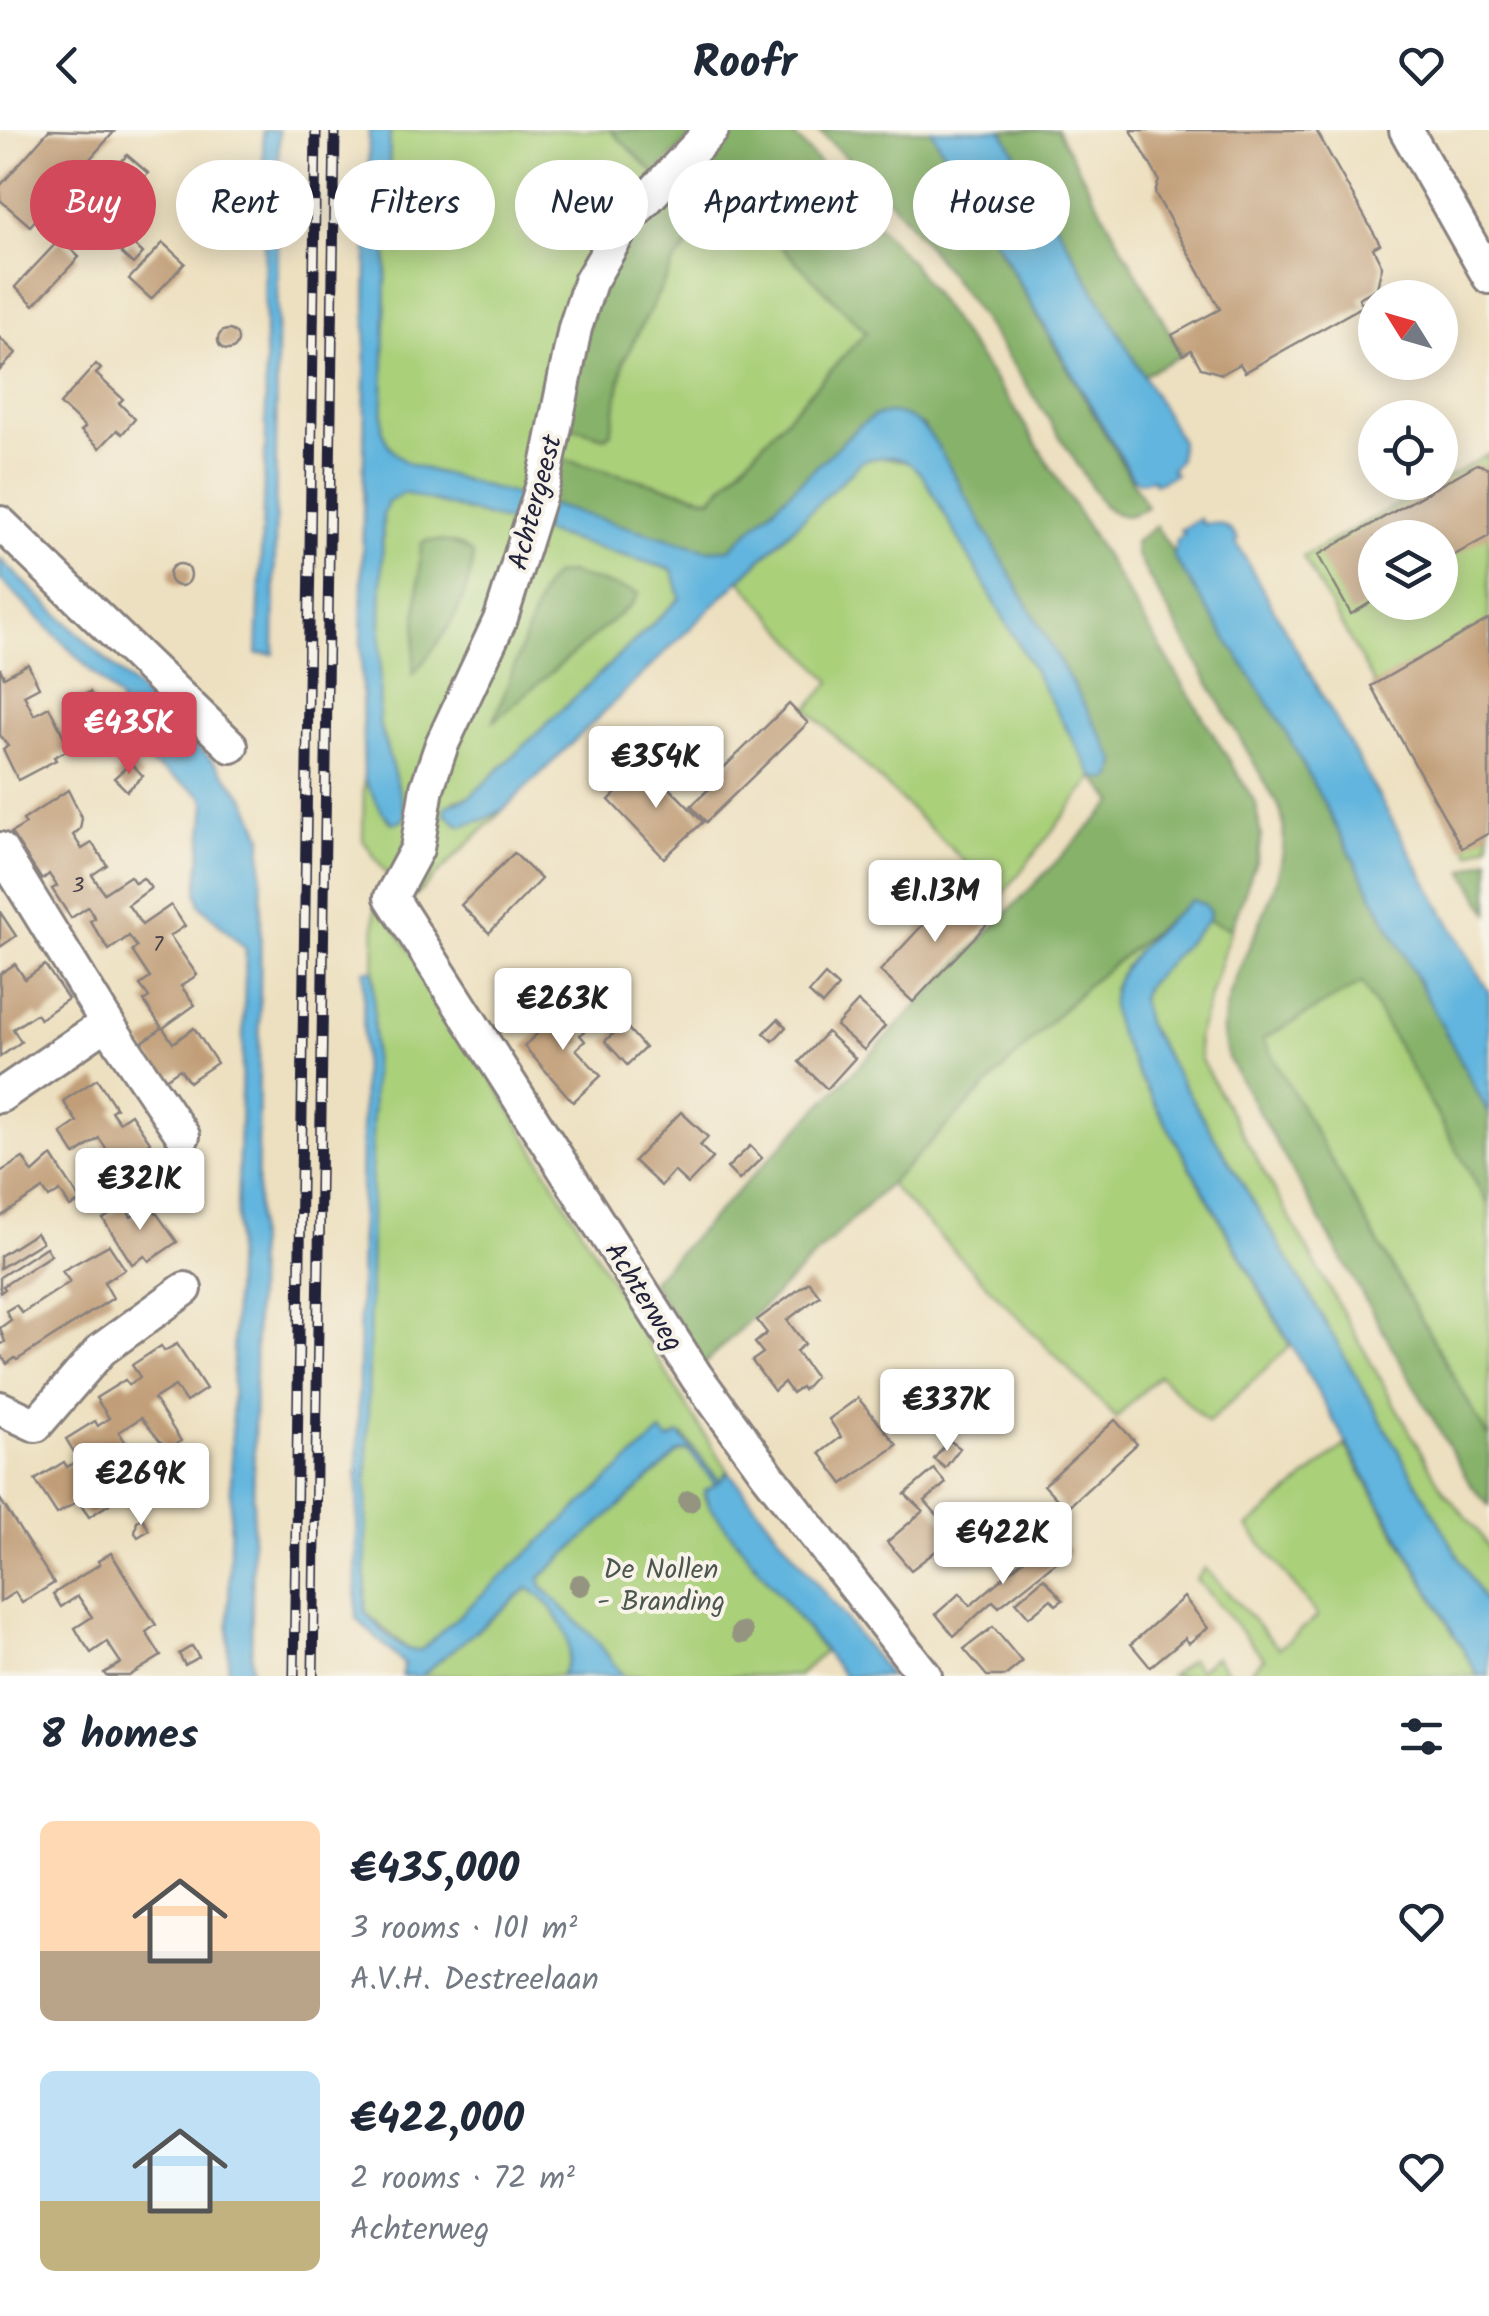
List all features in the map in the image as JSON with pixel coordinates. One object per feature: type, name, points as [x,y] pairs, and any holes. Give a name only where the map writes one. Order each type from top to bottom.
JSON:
[{"type":"street","name":"Achtergeest","points":[[392,897],[417,849],[427,788],[442,744],[501,618],[544,481],[575,328],[590,282],[625,222],[712,130]]},
{"type":"street","points":[[1406,130],[1489,276]]},
{"type":"street","points":[[0,522],[231,746]]},
{"type":"street","points":[[0,849],[107,1023],[183,1136]]},
{"type":"street","name":"Achterweg","points":[[392,897],[696,1376],[925,1676]]},
{"type":"street","points":[[0,1096],[107,1023]]},
{"type":"street","points":[[0,1408],[36,1425],[101,1350],[185,1289]]},
{"type":"green space","points":[[390,130],[610,130],[641,160],[515,160],[515,250],[626,250],[531,499],[411,465],[393,451],[382,431],[387,250],[495,250],[495,160],[389,160]]},
{"type":"green space","points":[[610,130],[698,130],[655,174],[648,167],[648,160],[641,160]]},
{"type":"green space","points":[[719,130],[789,130],[817,160],[695,160]]},
{"type":"green space","points":[[818,130],[931,130],[948,160],[913,160],[913,228],[893,204],[893,160],[849,160]]},
{"type":"green space","points":[[1002,130],[1057,130],[1182,355],[1143,375],[1070,248],[1070,160],[1019,160]]},
{"type":"green space","points":[[648,167],[655,174],[648,192]]},
{"type":"green space","points":[[668,187],[668,250],[685,250],[624,360],[611,432],[605,437],[565,425],[596,287],[623,250],[648,250],[648,215]]},
{"type":"green space","points":[[893,243],[910,261],[1015,409],[1256,804],[1261,839],[1231,929],[1208,920],[1210,913],[1192,900],[1085,987],[703,1365],[651,1281],[1114,802],[1096,779],[1113,776],[1116,761],[923,425],[858,427],[730,549],[707,551],[544,503],[558,458],[711,499],[866,332],[784,250],[893,250]]},
{"type":"green space","points":[[685,250],[786,250],[867,331],[710,499],[558,458],[565,425],[605,437],[611,432],[624,360]]},
{"type":"green space","points":[[930,250],[1000,250],[1147,507],[1124,516],[1103,505],[1011,361]]},
{"type":"green space","points":[[1489,454],[1489,844],[1470,853],[1303,557],[1358,527],[1358,620],[1458,620],[1458,520],[1370,520],[1406,500],[1458,500],[1458,471]]},
{"type":"green space","points":[[880,456],[912,463],[923,476],[1094,777],[1001,897],[807,709],[831,682],[740,580],[862,461]]},
{"type":"green space","points":[[404,493],[523,526],[417,820],[390,879],[363,840],[364,779],[388,820],[393,823],[406,814],[379,723],[383,514],[388,502]]},
{"type":"green space","points":[[1156,526],[1280,721],[1489,1114],[1489,1206],[1362,983],[1263,1039],[1489,1439],[1489,1506],[1470,1484],[1228,1058],[1223,1031],[1228,1000],[1273,890],[1284,836],[1280,809],[1136,554],[1135,542]]},
{"type":"green space","points":[[537,530],[673,570],[680,598],[471,796],[455,800],[445,813],[460,825],[483,820],[504,809],[411,900],[403,896]]},
{"type":"green space","points":[[426,540],[457,544],[473,555],[460,605],[413,675],[421,544]]},
{"type":"green space","points":[[569,573],[639,593],[633,603],[494,721],[544,586],[554,575]]},
{"type":"green space","points":[[1489,859],[1489,913],[1464,871]]},
{"type":"green space","points":[[375,900],[469,1041],[732,1476],[726,1472],[721,1482],[683,1435],[669,1441],[420,1651],[411,1652],[365,1612]]},
{"type":"green space","points":[[1174,915],[1124,967],[1113,989],[1114,1017],[1136,1070],[1290,1346],[1208,1423],[1159,1375],[1116,1418],[889,1184],[1085,987]]},
{"type":"green space","points":[[1208,920],[1231,929],[1197,1038],[1201,1060],[1441,1487],[1486,1544],[1489,1610],[1313,1301],[1146,1023],[1141,998],[1146,986]]},
{"type":"green space","points":[[1362,982],[1489,1206],[1489,1439],[1262,1039]]},
{"type":"green space","points":[[1345,1445],[1478,1676],[1245,1676],[1264,1658],[1196,1579],[1205,1568],[1279,1648],[1318,1616],[1248,1527]]},
{"type":"green space","name":"De Nollen - Branding","points":[[688,1450],[716,1485],[704,1496],[710,1507],[824,1652],[798,1676],[623,1676],[597,1641],[541,1587],[540,1578],[679,1452]]},
{"type":"green space","name":"De Nollen - Branding","points":[[528,1588],[550,1607],[566,1634],[569,1655],[561,1676],[421,1676]]},
{"type":"green space","points":[[1215,1656],[1231,1676],[1170,1676],[1191,1659],[1199,1670]]},
{"type":"water","points":[[263,130],[279,130],[279,160],[263,160]]},
{"type":"water","points":[[369,130],[390,130],[389,160],[369,160]]},
{"type":"water","points":[[931,130],[1002,130],[1019,160],[948,160]]},
{"type":"water","points":[[1070,248],[1181,441],[1179,460],[1171,470],[1175,474],[1155,484],[1153,479],[1139,482],[1133,478],[1001,250]]},
{"type":"water","points":[[264,250],[278,250],[274,654],[257,654],[266,432]]},
{"type":"water","points":[[367,250],[387,250],[384,437],[396,455],[411,465],[531,499],[523,526],[404,493],[388,502],[383,515],[379,723],[406,814],[402,821],[393,823],[364,779],[361,646]]},
{"type":"water","points":[[889,413],[916,422],[936,443],[1116,761],[1113,777],[1094,777],[923,476],[910,463],[880,457],[862,461],[504,809],[460,826],[445,813],[446,806],[471,796],[680,598],[673,570],[537,530],[544,503],[707,550],[730,549],[858,427],[874,416]]},
{"type":"water","points":[[1200,518],[1202,524],[1228,528],[1238,540],[1489,993],[1489,1114],[1280,721],[1173,556],[1177,540],[1184,534],[1180,530]]},
{"type":"water","points":[[0,559],[216,764],[247,801],[262,836],[251,1676],[228,1676],[234,1300],[246,949],[200,905],[197,892],[206,804],[202,795],[143,759],[132,747],[119,699],[0,579]]},
{"type":"water","points":[[1192,900],[1205,905],[1210,913],[1208,920],[1146,986],[1141,999],[1146,1023],[1313,1301],[1489,1610],[1489,1676],[1478,1676],[1136,1070],[1117,1029],[1112,1004],[1120,975],[1141,946]]},
{"type":"water","points":[[364,970],[373,970],[374,1012],[365,1612],[397,1643],[420,1651],[661,1432],[669,1440],[679,1434],[720,1482],[727,1472],[732,1476],[890,1676],[844,1676],[710,1507],[704,1491],[716,1484],[688,1450],[679,1452],[540,1578],[542,1587],[597,1641],[623,1676],[561,1676],[569,1655],[566,1634],[550,1607],[528,1588],[421,1676],[401,1676],[404,1664],[356,1618]]},
{"type":"building","points":[[49,130],[114,132],[89,160],[30,160],[30,226],[0,200],[0,186]]},
{"type":"building","points":[[1131,130],[1316,130],[1380,244],[1373,248],[1382,266],[1379,280],[1358,280],[1358,309],[1245,372],[1240,364],[1222,374],[1201,368],[1191,350],[1183,355],[1172,335],[1220,309],[1155,193],[1159,180]]},
{"type":"building","points":[[163,243],[185,263],[151,299],[129,279]]},
{"type":"building","points":[[50,250],[72,250],[79,257],[34,305],[15,287]]},
{"type":"building","points":[[140,250],[143,253],[133,264],[121,253]]},
{"type":"building","points":[[228,330],[238,340],[228,350],[218,340]]},
{"type":"building","points":[[0,338],[16,353],[0,370]]},
{"type":"building","points":[[96,364],[101,369],[96,374],[123,399],[119,403],[135,419],[122,434],[117,430],[100,448],[81,431],[85,427],[60,404]]},
{"type":"building","points":[[1477,464],[1489,468],[1489,536],[1458,553],[1458,520],[1379,520],[1414,500],[1458,500],[1458,475]]},
{"type":"building","points":[[1358,532],[1358,610],[1351,614],[1318,555]]},
{"type":"building","points":[[180,564],[191,575],[180,586],[169,575]]},
{"type":"building","points":[[1489,619],[1489,833],[1462,848],[1371,686]]},
{"type":"building","points":[[28,664],[39,687],[24,695],[34,715],[49,707],[70,749],[18,780],[3,749],[8,746],[0,735],[0,668],[4,677]]},
{"type":"building","points":[[90,692],[96,703],[81,711],[75,700]]},
{"type":"building","points":[[789,704],[808,723],[706,822],[691,806],[714,784],[711,780]]},
{"type":"building","points":[[131,763],[143,776],[127,791],[114,778]]},
{"type":"building","points":[[646,764],[703,822],[664,858],[609,800]]},
{"type":"building","points":[[68,790],[82,818],[80,829],[73,835],[82,849],[92,843],[107,865],[92,875],[104,893],[130,876],[135,883],[143,878],[151,888],[128,905],[142,925],[171,905],[185,926],[170,936],[197,975],[181,986],[195,1005],[163,1028],[173,1043],[194,1028],[217,1063],[189,1082],[180,1069],[165,1079],[141,1043],[162,1028],[144,1001],[149,997],[140,985],[150,978],[132,951],[137,947],[129,936],[109,950],[90,921],[95,918],[88,907],[71,918],[52,889],[57,886],[49,874],[42,880],[11,833],[26,824],[23,820]]},
{"type":"building","points":[[514,853],[541,879],[489,933],[461,905]]},
{"type":"building","points":[[957,888],[991,920],[913,1002],[880,971]]},
{"type":"building","points":[[0,912],[16,936],[0,947]]},
{"type":"building","points":[[15,964],[25,979],[45,965],[68,999],[40,1019],[36,1014],[13,1029],[21,1042],[0,1057],[0,974]]},
{"type":"building","points":[[825,975],[838,987],[822,1005],[809,993]]},
{"type":"building","points":[[607,987],[624,1006],[599,1029],[582,1011]]},
{"type":"building","points":[[858,1002],[885,1026],[864,1050],[836,1026]]},
{"type":"building","points":[[567,1007],[584,1032],[580,1035],[585,1041],[576,1049],[601,1076],[573,1102],[524,1046],[543,1028],[535,1019],[546,1009],[554,1019]]},
{"type":"building","points":[[778,1019],[786,1027],[773,1041],[764,1033]]},
{"type":"building","points":[[624,1024],[645,1048],[627,1065],[605,1041]]},
{"type":"building","points":[[827,1032],[855,1058],[827,1089],[799,1062]]},
{"type":"building","points":[[97,1079],[116,1108],[111,1111],[119,1122],[131,1114],[150,1142],[145,1146],[153,1158],[125,1177],[131,1187],[90,1214],[81,1202],[100,1189],[89,1173],[112,1157],[99,1138],[75,1155],[61,1133],[77,1122],[63,1101]]},
{"type":"building","points":[[681,1112],[708,1137],[700,1146],[713,1158],[688,1184],[674,1171],[661,1186],[634,1161]]},
{"type":"building","points":[[750,1146],[762,1158],[739,1180],[727,1168]]},
{"type":"building","points":[[52,1156],[81,1201],[70,1207],[60,1191],[49,1198],[43,1189],[0,1217],[0,1172],[23,1158],[33,1173]]},
{"type":"building","points":[[150,1204],[177,1242],[149,1261],[145,1256],[132,1264],[103,1219],[124,1206],[131,1217]]},
{"type":"building","points":[[36,1233],[42,1242],[0,1268],[0,1256]]},
{"type":"building","points":[[109,1245],[125,1269],[104,1282],[113,1298],[7,1364],[0,1354],[0,1345],[5,1342],[0,1328],[11,1320],[6,1311],[16,1305],[22,1313],[70,1282],[62,1271]]},
{"type":"building","points":[[46,1247],[51,1255],[3,1286],[5,1289],[0,1293],[0,1277]]},
{"type":"building","points":[[809,1282],[820,1296],[787,1320],[805,1344],[796,1351],[815,1377],[803,1390],[801,1387],[792,1393],[784,1382],[774,1391],[752,1361],[763,1353],[755,1343],[767,1333],[757,1320]]},
{"type":"building","points":[[177,1344],[206,1389],[186,1402],[175,1386],[154,1399],[181,1441],[167,1449],[141,1418],[119,1432],[139,1464],[120,1476],[114,1467],[94,1480],[109,1504],[89,1517],[78,1501],[57,1514],[35,1480],[64,1462],[67,1467],[79,1460],[66,1439],[95,1421],[98,1426],[109,1418],[96,1398],[125,1380],[129,1385],[140,1377],[132,1365],[161,1346],[164,1351]]},
{"type":"building","points":[[858,1398],[897,1445],[843,1484],[820,1453],[841,1437],[829,1419]]},
{"type":"building","points":[[1115,1420],[1137,1444],[1066,1509],[1044,1485]]},
{"type":"building","points":[[949,1440],[960,1448],[945,1468],[934,1459]]},
{"type":"building","points":[[934,1469],[946,1483],[925,1501],[954,1534],[911,1570],[887,1542],[923,1511],[905,1494]]},
{"type":"building","points":[[0,1499],[54,1583],[22,1603],[15,1592],[0,1602]]},
{"type":"building","points":[[142,1518],[149,1530],[138,1537],[137,1521]]},
{"type":"building","points":[[1059,1538],[1070,1551],[999,1607],[993,1601],[954,1636],[936,1614],[960,1593],[970,1606],[1045,1543],[1048,1547]]},
{"type":"building","points":[[111,1553],[156,1625],[146,1632],[161,1656],[129,1676],[106,1676],[104,1673],[121,1663],[107,1642],[91,1653],[82,1640],[75,1628],[92,1617],[78,1596],[61,1607],[53,1594]]},
{"type":"building","points":[[1044,1578],[1063,1600],[1056,1605],[1051,1599],[1029,1617],[1016,1602]]},
{"type":"building","points":[[1184,1597],[1208,1628],[1189,1643],[1185,1638],[1150,1667],[1131,1644]]},
{"type":"building","points":[[993,1627],[1022,1662],[1005,1676],[987,1676],[964,1649]]},
{"type":"building","points":[[192,1646],[199,1657],[185,1665],[179,1654]]},
{"type":"railway","points":[[294,1676],[316,130]]},
{"type":"railway","points":[[313,1676],[335,130]]}]
